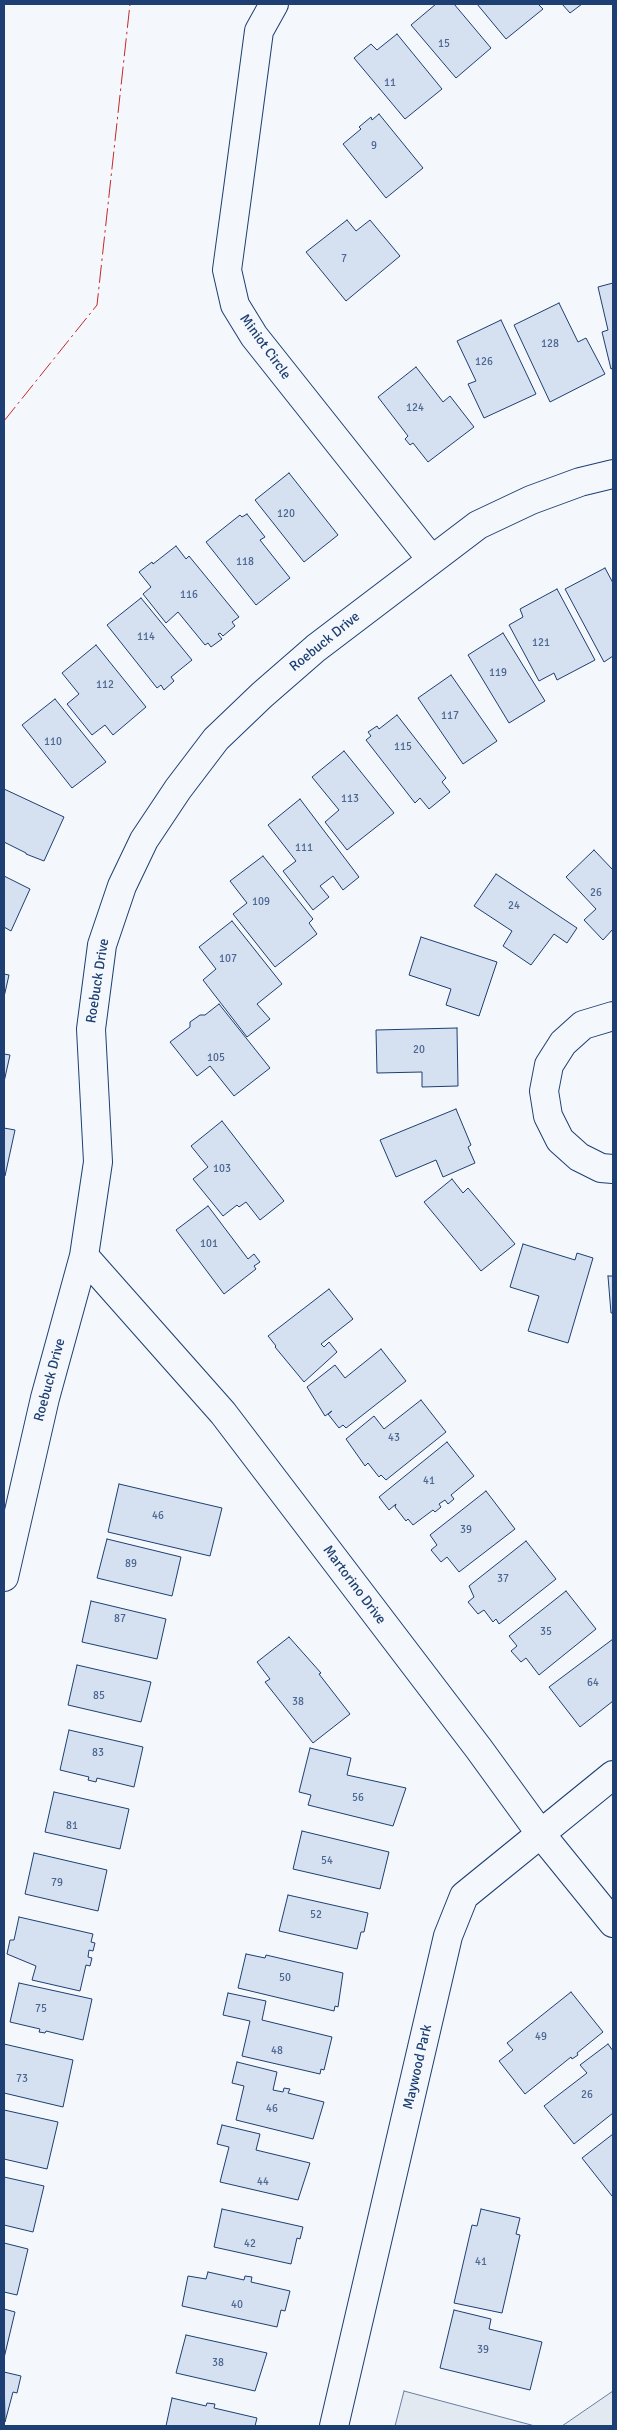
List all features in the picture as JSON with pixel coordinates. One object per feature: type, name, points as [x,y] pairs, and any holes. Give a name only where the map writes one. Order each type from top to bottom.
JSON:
[{"type":"street","name":"Miniot Circle","points":[[274,4],[259,31],[235,207],[227,270],[235,305],[254,336],[431,559]]},
{"type":"street","name":"Roebuck Drive","points":[[4,1577],[45,1398],[84,1256],[98,1162],[90,1030],[102,945],[122,886],[144,840],[178,789],[216,739],[262,694],[431,559],[478,525],[530,500],[580,482],[613,474]]},
{"type":"street","points":[[613,1016],[583,1025],[562,1042],[549,1065],[544,1091],[548,1116],[560,1140],[578,1157],[601,1168],[613,1169]]},
{"type":"street","name":"Martorino Drive","points":[[84,1256],[223,1413],[479,1749],[540,1833],[613,1923]]},
{"type":"street","name":"Maywood Park","points":[[334,2426],[448,1936],[464,1896],[613,1775]]},
{"type":"shaded area","points":[[404,2391],[535,2426],[395,2426]]},
{"type":"shaded area","points":[[613,2391],[613,2426],[562,2426]]},
{"type":"building","points":[[436,4],[454,4],[491,48],[456,78],[411,25]]},
{"type":"building","points":[[477,4],[538,4],[543,9],[506,39]]},
{"type":"building","points":[[562,4],[582,4],[570,13]]},
{"type":"building","points":[[397,34],[442,89],[405,119],[354,58],[371,44],[377,50]]},
{"type":"building","points":[[379,114],[423,168],[386,198],[343,144],[361,129],[359,127],[371,117],[372,120]]},
{"type":"building","points":[[347,220],[356,231],[370,220],[400,256],[346,301],[306,252]]},
{"type":"building","points":[[613,283],[613,368],[611,369],[602,332],[608,330],[598,287]]},
{"type":"building","points":[[559,303],[578,342],[586,338],[605,374],[550,402],[514,325]]},
{"type":"building","points":[[501,320],[536,394],[484,418],[468,384],[476,381],[457,341]]},
{"type":"building","points":[[416,367],[443,402],[450,396],[474,427],[428,462],[413,443],[410,445],[405,439],[408,436],[378,397]]},
{"type":"building","points":[[289,473],[338,535],[304,562],[255,500]]},
{"type":"building","points":[[247,514],[265,537],[260,540],[290,578],[256,605],[206,542],[240,515],[242,517]]},
{"type":"building","points":[[176,546],[186,559],[189,556],[239,617],[232,622],[235,626],[223,636],[220,633],[218,634],[222,639],[211,647],[208,643],[205,645],[178,612],[166,623],[143,594],[151,587],[139,572],[152,562],[153,564]]},
{"type":"building","points":[[605,568],[613,583],[613,656],[604,662],[565,589]]},
{"type":"building","points":[[557,589],[595,660],[557,680],[554,673],[539,681],[509,625],[523,617],[520,609]]},
{"type":"building","points":[[141,598],[192,660],[171,677],[174,681],[164,690],[161,685],[157,688],[107,625]]},
{"type":"building","points":[[503,633],[545,701],[509,723],[468,655]]},
{"type":"building","points":[[96,645],[146,707],[113,735],[105,725],[92,735],[67,704],[79,694],[62,673]]},
{"type":"building","points":[[451,675],[497,741],[463,764],[418,698]]},
{"type":"building","points":[[55,699],[106,762],[72,788],[22,725]]},
{"type":"building","points":[[397,715],[446,778],[442,782],[450,792],[429,809],[420,798],[415,803],[366,740],[371,736],[368,732],[377,726],[379,729]]},
{"type":"building","points":[[344,751],[394,813],[347,850],[325,822],[339,810],[312,777]]},
{"type":"building","points":[[4,789],[64,817],[44,861],[4,842]]},
{"type":"building","points":[[300,799],[359,877],[343,890],[333,876],[320,886],[329,897],[313,910],[283,871],[296,861],[268,825]]},
{"type":"building","points":[[594,850],[613,870],[613,929],[603,940],[584,920],[596,909],[566,877]]},
{"type":"building","points":[[263,856],[313,919],[309,923],[317,934],[275,967],[233,914],[247,903],[230,881]]},
{"type":"building","points":[[496,874],[577,928],[567,943],[554,934],[531,965],[503,946],[512,931],[474,906]]},
{"type":"building","points":[[4,876],[30,889],[11,931],[4,927]]},
{"type":"building","points":[[232,921],[282,984],[257,1004],[270,1019],[247,1037],[203,980],[216,969],[199,947]]},
{"type":"building","points":[[421,937],[497,962],[479,1016],[446,1005],[451,989],[409,975]]},
{"type":"building","points":[[4,974],[9,975],[4,997]]},
{"type":"building","points":[[219,1004],[270,1068],[234,1096],[210,1066],[197,1076],[170,1042],[190,1027],[190,1022],[200,1015],[205,1015]]},
{"type":"building","points":[[457,1028],[458,1086],[422,1087],[422,1072],[377,1073],[376,1030]]},
{"type":"building","points":[[4,1054],[10,1055],[4,1082]]},
{"type":"building","points":[[456,1109],[471,1145],[468,1147],[475,1163],[443,1177],[436,1160],[396,1177],[380,1140]]},
{"type":"building","points":[[222,1121],[284,1201],[260,1220],[246,1202],[239,1207],[237,1205],[223,1216],[193,1179],[208,1167],[191,1146]]},
{"type":"building","points":[[4,1128],[15,1130],[5,1176],[4,1176]]},
{"type":"building","points":[[452,1179],[463,1193],[468,1188],[515,1244],[481,1271],[424,1202]]},
{"type":"building","points":[[208,1206],[248,1259],[254,1254],[260,1262],[254,1266],[256,1269],[224,1294],[176,1230]]},
{"type":"building","points":[[523,1244],[575,1260],[577,1253],[593,1258],[568,1343],[528,1331],[539,1296],[510,1287]]},
{"type":"building","points":[[608,1276],[613,1276],[613,1313],[611,1313]]},
{"type":"building","points":[[329,1289],[353,1319],[321,1344],[324,1347],[329,1342],[337,1352],[304,1382],[268,1336]]},
{"type":"building","points":[[381,1349],[406,1381],[346,1428],[343,1425],[339,1428],[328,1414],[332,1411],[325,1416],[307,1387],[335,1365],[345,1378]]},
{"type":"building","points":[[421,1400],[446,1432],[386,1480],[381,1475],[379,1477],[368,1463],[365,1466],[346,1439],[374,1416],[384,1429]]},
{"type":"building","points":[[447,1442],[474,1476],[451,1495],[454,1499],[448,1504],[445,1500],[439,1504],[441,1507],[435,1512],[433,1510],[413,1525],[408,1519],[406,1521],[395,1507],[396,1504],[389,1510],[379,1497]]},
{"type":"building","points":[[119,1484],[222,1508],[210,1556],[108,1532]]},
{"type":"building","points":[[486,1491],[515,1529],[459,1572],[447,1557],[441,1562],[431,1550],[437,1545],[430,1535]]},
{"type":"building","points":[[107,1539],[181,1557],[172,1596],[97,1578]]},
{"type":"building","points":[[526,1541],[556,1579],[499,1624],[496,1619],[493,1622],[484,1610],[478,1614],[468,1602],[474,1597],[469,1586]]},
{"type":"building","points":[[566,1591],[596,1629],[539,1675],[526,1658],[521,1662],[511,1651],[517,1646],[509,1636]]},
{"type":"building","points":[[91,1601],[166,1619],[157,1659],[82,1642]]},
{"type":"building","points":[[289,1637],[321,1673],[319,1674],[350,1714],[313,1743],[265,1682],[270,1679],[257,1662]]},
{"type":"building","points":[[613,1639],[613,1701],[580,1727],[549,1687]]},
{"type":"building","points":[[77,1665],[151,1682],[141,1722],[68,1705]]},
{"type":"building","points":[[69,1730],[143,1747],[134,1787],[97,1778],[96,1782],[88,1780],[89,1777],[60,1770]]},
{"type":"building","points":[[310,1748],[351,1758],[347,1775],[406,1788],[393,1826],[308,1805],[311,1795],[299,1792]]},
{"type":"building","points":[[54,1792],[129,1809],[120,1849],[45,1832]]},
{"type":"building","points":[[302,1831],[389,1852],[380,1889],[293,1869]]},
{"type":"building","points":[[34,1853],[107,1870],[98,1911],[25,1894]]},
{"type":"building","points":[[288,1895],[368,1913],[364,1932],[361,1932],[357,1949],[279,1931]]},
{"type":"building","points":[[19,1917],[93,1934],[91,1942],[95,1943],[93,1951],[89,1950],[88,1957],[92,1958],[90,1966],[86,1965],[80,1991],[32,1980],[36,1966],[7,1954],[10,1940],[14,1940]]},
{"type":"building","points":[[246,1954],[265,1958],[266,1955],[343,1973],[338,2007],[335,2006],[334,2011],[238,1988]]},
{"type":"building","points":[[19,1983],[92,1999],[83,2040],[46,2031],[45,2033],[39,2032],[40,2029],[10,2022]]},
{"type":"building","points":[[571,1992],[603,2032],[577,2053],[578,2055],[572,2059],[571,2057],[525,2094],[499,2061],[513,2050],[507,2043]]},
{"type":"building","points":[[228,1993],[266,2001],[262,2020],[332,2037],[324,2070],[321,2069],[320,2074],[242,2056],[250,2021],[223,2015]]},
{"type":"building","points":[[4,2044],[73,2060],[63,2107],[4,2093]]},
{"type":"building","points":[[608,2044],[613,2051],[613,2113],[574,2144],[544,2106],[587,2073],[580,2065]]},
{"type":"building","points":[[237,2062],[277,2072],[273,2090],[283,2092],[284,2088],[290,2089],[288,2093],[324,2102],[313,2139],[236,2120],[244,2086],[232,2083]]},
{"type":"building","points":[[4,2110],[58,2122],[47,2169],[4,2159]]},
{"type":"building","points":[[222,2125],[260,2134],[256,2150],[310,2163],[298,2200],[220,2182],[229,2147],[217,2144]]},
{"type":"building","points":[[613,2134],[613,2195],[612,2196],[582,2158]]},
{"type":"building","points":[[4,2177],[44,2186],[33,2232],[4,2225]]},
{"type":"building","points":[[222,2209],[303,2227],[300,2239],[297,2238],[291,2264],[214,2247]]},
{"type":"building","points":[[481,2209],[520,2218],[516,2234],[520,2235],[502,2313],[454,2303],[472,2225],[477,2226]]},
{"type":"building","points":[[4,2243],[28,2249],[17,2295],[4,2292]]},
{"type":"building","points":[[208,2272],[244,2280],[245,2276],[252,2277],[251,2282],[290,2291],[285,2311],[281,2310],[277,2327],[182,2306],[188,2276],[206,2279]]},
{"type":"building","points":[[4,2309],[15,2312],[4,2358]]},
{"type":"building","points":[[454,2310],[491,2319],[489,2329],[542,2342],[530,2390],[440,2368]]},
{"type":"building","points":[[186,2335],[267,2353],[255,2391],[176,2373]]},
{"type":"building","points":[[4,2372],[21,2376],[17,2393],[13,2392],[5,2422]]},
{"type":"building","points":[[172,2398],[206,2406],[207,2403],[215,2404],[214,2408],[257,2418],[255,2426],[166,2426]]},
{"type":"power","points":[[4,421],[97,305],[130,4]]}]
